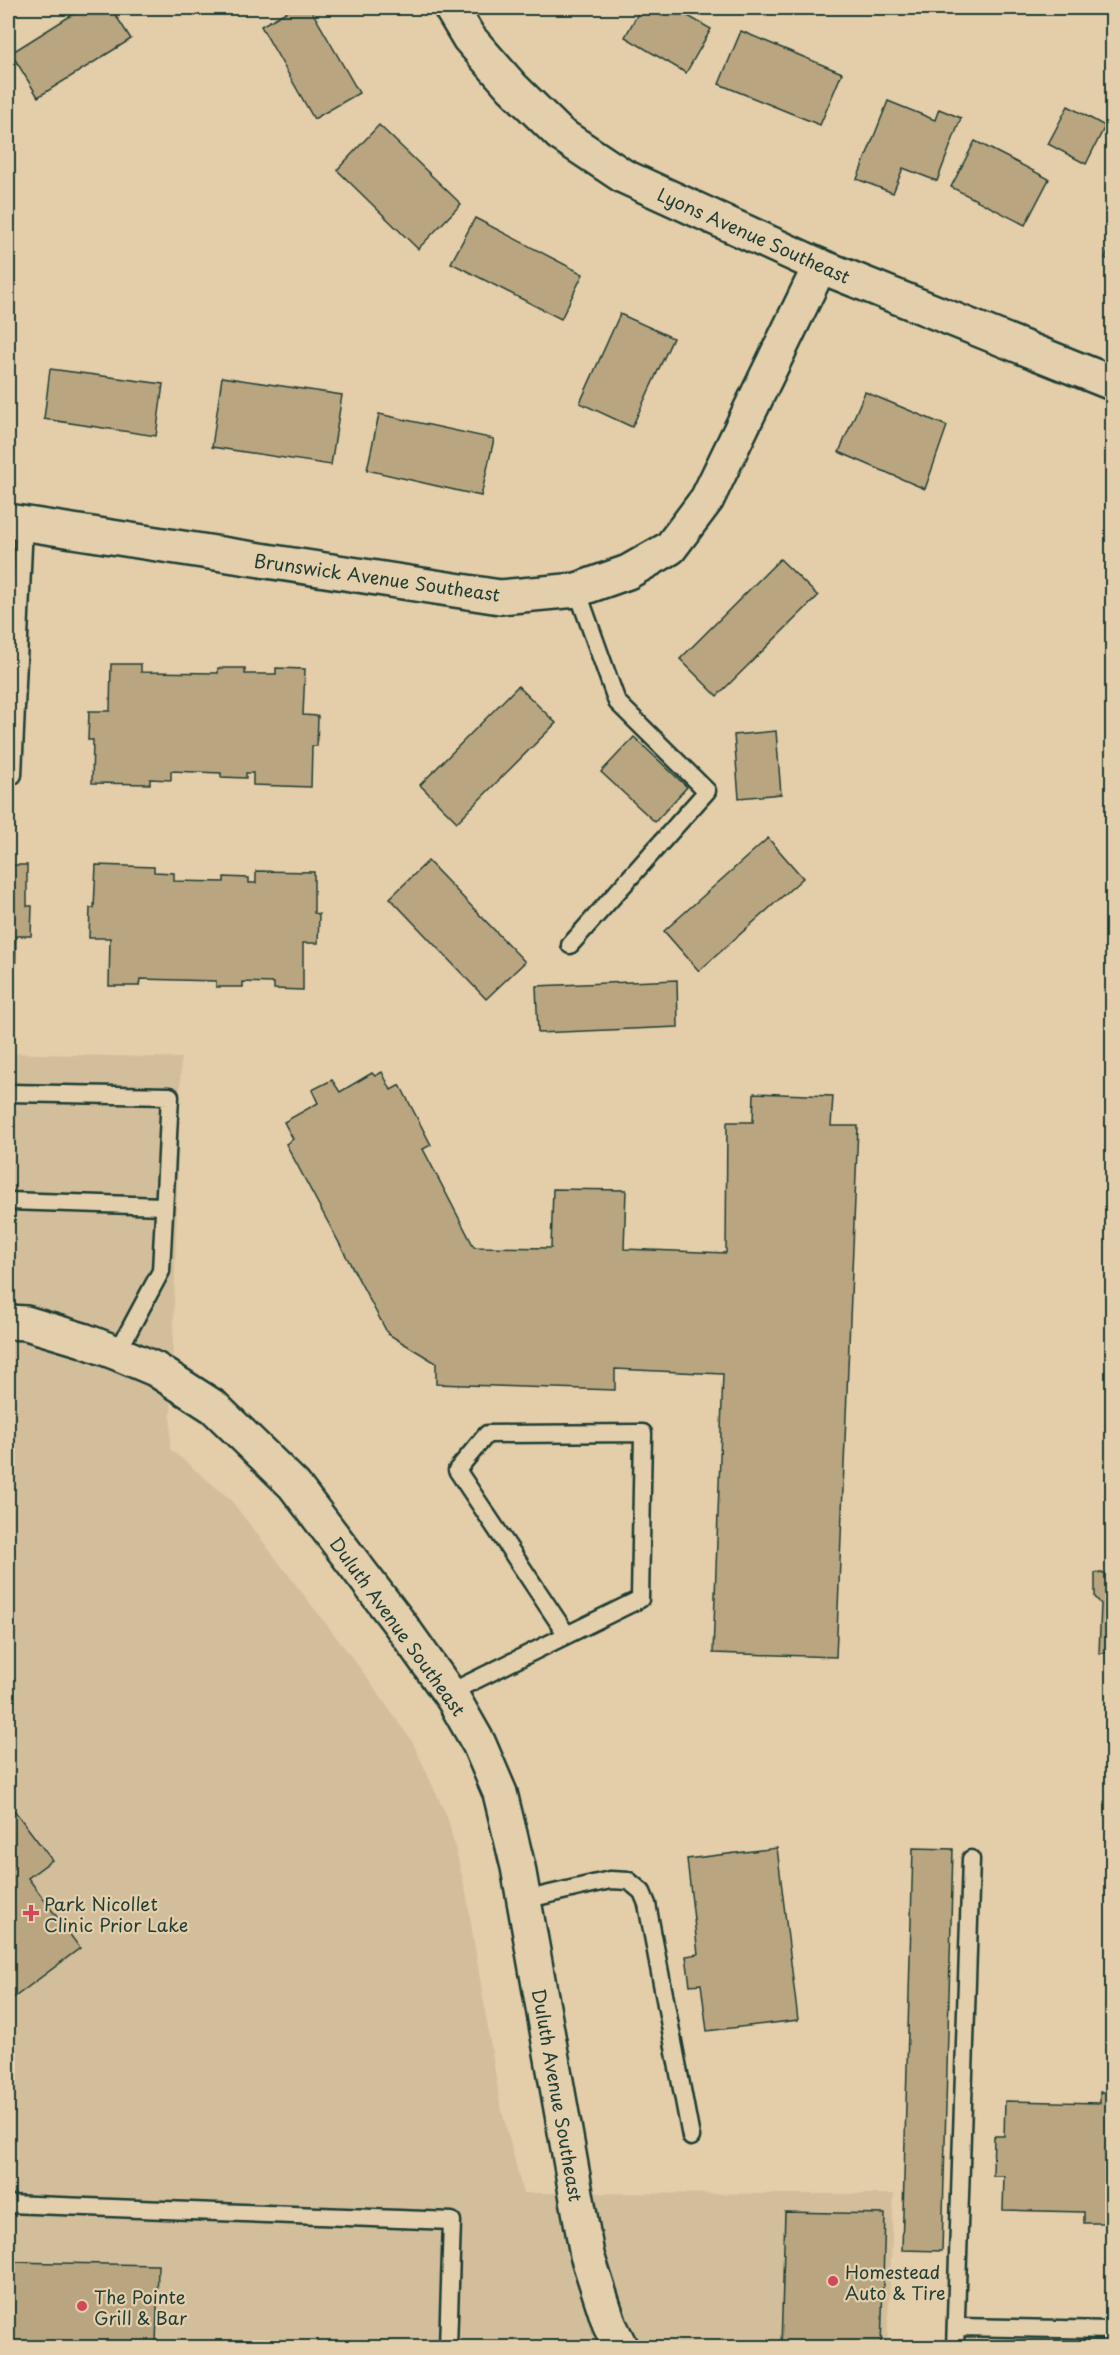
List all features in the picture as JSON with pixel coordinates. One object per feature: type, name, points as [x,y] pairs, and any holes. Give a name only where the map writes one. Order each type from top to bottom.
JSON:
[{"type":"street","name":"Lyons Avenue Southeast","points":[[451,8],[469,38],[512,87],[560,134],[624,176],[820,266],[1113,383]]},
{"type":"street","name":"Brunswick Avenue Southeast","points":[[16,522],[500,597],[577,590],[628,572],[670,548],[707,499],[820,266]]},
{"type":"street","name":"Duluth Avenue Southeast","points":[[8,1322],[26,1323],[117,1353],[155,1369],[214,1407],[294,1485],[400,1624],[449,1693],[479,1744],[500,1793],[518,1867],[587,2255],[610,2326],[621,2348]]},
{"type":"lane","points":[[8,775],[13,776],[16,522]]},
{"type":"lane","points":[[570,945],[707,791],[617,702],[577,590]]},
{"type":"lane","points":[[8,1093],[170,1096],[161,1271],[117,1353]]},
{"type":"lane","points":[[8,1201],[164,1206]]},
{"type":"lane","points":[[449,1693],[567,1635],[640,1599],[643,1433],[487,1434],[457,1470],[567,1635]]},
{"type":"lane","points":[[955,2348],[971,1859]]},
{"type":"lane","points":[[524,1900],[610,1880],[629,1881],[642,1892],[647,1904],[691,2137]]},
{"type":"lane","points":[[8,2204],[452,2222],[448,2348]]},
{"type":"lane","points":[[956,2327],[1113,2330]]},
{"type":"shaded area","points":[[8,1053],[181,1058],[170,1449],[230,1499],[363,1672],[413,1743],[448,1819],[466,1892],[500,2103],[523,2193],[894,2194],[887,2347],[8,2348]]},
{"type":"building","points":[[83,8],[111,8],[131,39],[38,97],[11,53]]},
{"type":"building","points":[[293,8],[310,8],[359,93],[314,119],[261,26]]},
{"type":"building","points":[[641,8],[674,8],[711,29],[686,73],[625,37]]},
{"type":"building","points":[[741,31],[842,73],[820,125],[719,84]]},
{"type":"building","points":[[888,101],[935,120],[939,109],[961,118],[937,181],[903,168],[893,193],[857,179]]},
{"type":"building","points":[[1068,106],[1105,126],[1086,164],[1048,144]]},
{"type":"building","points":[[379,125],[461,204],[418,249],[337,170]]},
{"type":"building","points":[[975,141],[1049,179],[1025,225],[951,187]]},
{"type":"building","points":[[475,218],[583,274],[561,319],[451,263]]},
{"type":"building","points":[[1112,242],[1112,261],[1105,258]]},
{"type":"building","points":[[620,314],[673,338],[632,427],[580,403]]},
{"type":"building","points":[[50,369],[163,384],[156,436],[44,419]]},
{"type":"building","points":[[222,377],[342,395],[331,465],[212,447]]},
{"type":"building","points":[[865,392],[947,426],[925,489],[839,452]]},
{"type":"building","points":[[379,414],[494,439],[481,496],[367,470]]},
{"type":"building","points":[[780,559],[818,596],[717,696],[680,659]]},
{"type":"building","points":[[111,664],[141,664],[141,672],[218,673],[218,668],[245,668],[245,674],[276,674],[276,668],[305,669],[303,715],[318,716],[317,746],[312,746],[311,787],[253,785],[253,773],[246,773],[246,778],[221,777],[221,773],[171,771],[171,780],[150,779],[150,784],[92,783],[93,740],[88,740],[89,711],[110,711]]},
{"type":"building","points":[[518,686],[556,723],[457,822],[420,785]]},
{"type":"building","points":[[776,731],[781,794],[739,798],[734,735]]},
{"type":"building","points":[[634,737],[687,787],[655,822],[601,772]]},
{"type":"building","points":[[768,838],[803,878],[699,971],[664,931]]},
{"type":"building","points":[[428,861],[525,962],[486,999],[390,898]]},
{"type":"building","points":[[8,865],[27,865],[27,906],[32,906],[31,936],[16,936],[15,983],[8,982]]},
{"type":"building","points":[[96,865],[154,867],[154,872],[174,873],[174,881],[224,882],[224,877],[249,878],[249,883],[256,883],[256,871],[314,872],[314,913],[319,914],[318,943],[303,943],[303,990],[274,989],[274,983],[243,982],[243,987],[216,987],[216,981],[140,979],[139,986],[109,986],[110,938],[89,938],[90,908],[94,908]]},
{"type":"building","points":[[677,980],[678,1027],[538,1033],[536,986]]},
{"type":"building","points":[[382,1072],[391,1090],[400,1085],[431,1145],[423,1149],[474,1247],[551,1248],[553,1189],[626,1190],[624,1249],[726,1253],[727,1122],[753,1122],[754,1093],[833,1096],[831,1126],[858,1126],[836,1657],[713,1653],[723,1374],[615,1369],[615,1390],[436,1384],[436,1363],[388,1334],[286,1144],[293,1139],[284,1122],[318,1103],[312,1090],[332,1080],[340,1092],[372,1073],[375,1076]]},
{"type":"building","points":[[1112,1172],[1112,1201],[1105,1201],[1106,1178]]},
{"type":"building","points":[[1095,1573],[1112,1573],[1112,1653],[1099,1653],[1101,1604],[1095,1597]]},
{"type":"building","name":"Park Nicollet Clinic Prior Lake","points":[[14,1810],[52,1860],[28,1878],[80,1948],[8,2002],[8,1815]]},
{"type":"building","points":[[777,1848],[798,2020],[707,2031],[701,1984],[690,1985],[686,1956],[698,1954],[687,1859]]},
{"type":"building","points":[[913,1848],[953,1849],[942,2251],[902,2250]]},
{"type":"building","points":[[1100,2092],[1112,2093],[1112,2223],[1084,2223],[1084,2212],[1003,2210],[1004,2176],[993,2176],[994,2136],[1004,2136],[1005,2101],[1100,2103]]},
{"type":"building","name":"Homestead Auto & Tire","points":[[785,2212],[885,2214],[881,2348],[781,2348]]},
{"type":"building","name":"The Pointe Grill & Bar","points":[[8,2262],[158,2265],[156,2348],[8,2348]]},
{"type":"place","name":"Park Nicollet Clinic Prior Lake","points":[[31,1913]]},
{"type":"place","name":"Homestead Auto & Tire","points":[[833,2281]]},
{"type":"place","name":"The Pointe Grill & Bar","points":[[82,2306]]}]
